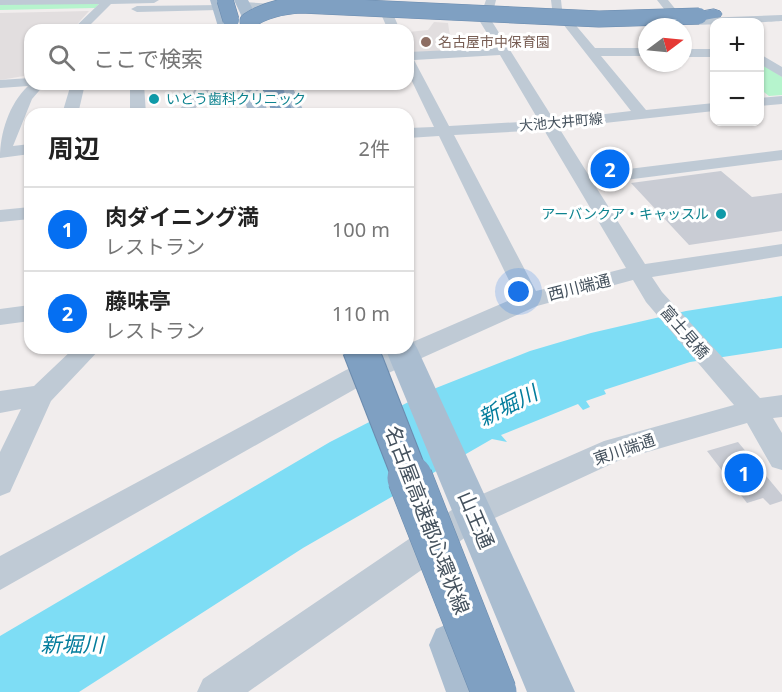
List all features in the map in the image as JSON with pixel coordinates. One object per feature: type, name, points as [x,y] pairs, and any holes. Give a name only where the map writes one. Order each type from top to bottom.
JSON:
[{"type":"highway","points":[[220,2],[232,24]]},
{"type":"highway","points":[[248,24],[248,21],[259,14],[282,7],[301,5],[558,19],[710,19]]},
{"type":"highway","points":[[254,90],[264,108]]},
{"type":"highway","points":[[277,90],[282,108]]},
{"type":"highway","name":"名古屋高速都心環状線","points":[[353,358],[494,692]]},
{"type":"main road","points":[[220,2],[226,24]]},
{"type":"main road","points":[[242,3],[253,24]]},
{"type":"main road","points":[[252,90],[257,108]]},
{"type":"main road","points":[[278,90],[292,108]]},
{"type":"main road","name":"山王通","points":[[403,354],[551,692]]},
{"type":"main road","points":[[353,358],[368,413],[470,692]]},
{"type":"street","points":[[84,24],[106,4],[154,0]]},
{"type":"street","points":[[287,0],[564,20],[710,19]]},
{"type":"street","points":[[487,16],[491,0]]},
{"type":"street","points":[[556,0],[564,20],[642,115]]},
{"type":"street","points":[[662,0],[675,16]]},
{"type":"street","points":[[0,2],[106,4],[220,2]]},
{"type":"street","points":[[242,3],[387,14],[487,16]]},
{"type":"street","points":[[716,18],[781,7]]},
{"type":"street","points":[[387,14],[391,24]]},
{"type":"street","name":"富士見橋","points":[[487,16],[503,51],[654,297],[754,410],[782,458]]},
{"type":"street","points":[[564,20],[675,16],[710,19]]},
{"type":"street","points":[[764,18],[782,18]]},
{"type":"street","points":[[414,58],[503,51]]},
{"type":"street","points":[[591,52],[638,52]]},
{"type":"street","points":[[692,52],[710,53]]},
{"type":"street","points":[[764,61],[782,73]]},
{"type":"street","points":[[414,70],[530,300]]},
{"type":"street","points":[[0,84],[24,82]]},
{"type":"street","points":[[1,153],[25,98],[32,90]]},
{"type":"street","points":[[71,108],[76,90]]},
{"type":"street","points":[[137,90],[138,108]]},
{"type":"street","points":[[189,108],[200,92],[215,90]]},
{"type":"street","points":[[8,100],[25,98]]},
{"type":"street","points":[[764,102],[782,100]]},
{"type":"street","name":"大池大井町線","points":[[414,133],[548,125],[710,107]]},
{"type":"street","points":[[1,153],[24,150]]},
{"type":"street","points":[[583,180],[782,155]]},
{"type":"street","points":[[0,216],[24,214]]},
{"type":"street","name":"西川端通","points":[[414,346],[530,300],[639,272],[782,250]]},
{"type":"street","points":[[0,318],[24,314]]},
{"type":"street","points":[[0,483],[41,395],[83,354]]},
{"type":"street","name":"西川端通","points":[[0,574],[353,358],[381,354]]},
{"type":"street","points":[[0,402],[41,395]]},
{"type":"street","name":"東川端通","points":[[216,692],[419,553],[465,495],[754,410],[782,406]]},
{"type":"shaded area","points":[[89,11],[77,24],[24,24],[24,76],[0,80],[0,13]]},
{"type":"shaded area","name":"名古屋市中保育園","points":[[434,22],[448,23],[450,36],[442,37],[450,52],[414,53],[414,31],[428,30]]},
{"type":"green space","points":[[0,4],[99,4],[95,8],[0,10]]},
{"type":"green space","points":[[764,65],[782,77],[782,95],[769,96],[764,92]]},
{"type":"water","name":"新堀川","points":[[782,296],[782,348],[690,362],[604,390],[606,394],[586,401],[590,407],[583,410],[578,404],[501,435],[507,442],[492,439],[303,548],[79,692],[0,692],[0,636],[330,442],[436,388],[530,351],[591,333],[686,311]]},
{"type":"building","name":"アーバンクア・キャッスル","points":[[721,171],[752,197],[782,193],[782,231],[689,245],[631,183]]},
{"type":"building","points":[[738,442],[782,495],[782,501],[770,505],[763,498],[747,503],[707,451]]},
{"type":"place","name":"名古屋市中保育園","points":[[426,42]]},
{"type":"place","name":"いとう歯科クリニック","points":[[154,99]]},
{"type":"place","name":"藤味亭","points":[[610,169]]},
{"type":"place","name":"アーバンクア・キャッスル","points":[[721,214]]},
{"type":"place","name":"肉ダイニング満","points":[[744,473]]}]
